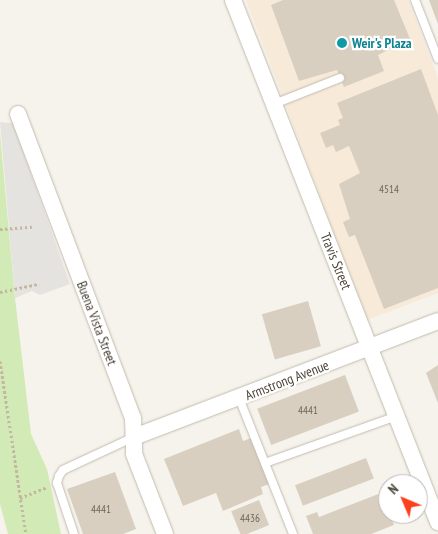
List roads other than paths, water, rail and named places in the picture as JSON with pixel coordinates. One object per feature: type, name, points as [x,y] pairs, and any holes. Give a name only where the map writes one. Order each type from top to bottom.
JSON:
[{"type":"street","name":"Travis Street","points":[[233,0],[438,522]]},
{"type":"street","name":"Buena Vista Street","points":[[18,114],[133,418],[134,454],[164,534]]},
{"type":"street","name":"Armstrong Avenue","points":[[134,437],[438,322]]},
{"type":"lane","points":[[415,0],[438,59]]},
{"type":"lane","points":[[274,104],[340,78]]},
{"type":"lane","points":[[239,398],[293,534]]},
{"type":"lane","points":[[265,463],[397,416]]},
{"type":"lane","points":[[74,534],[57,483],[63,470],[134,437]]},
{"type":"place","name":"Weir's Plaza","points":[[342,43]]}]
